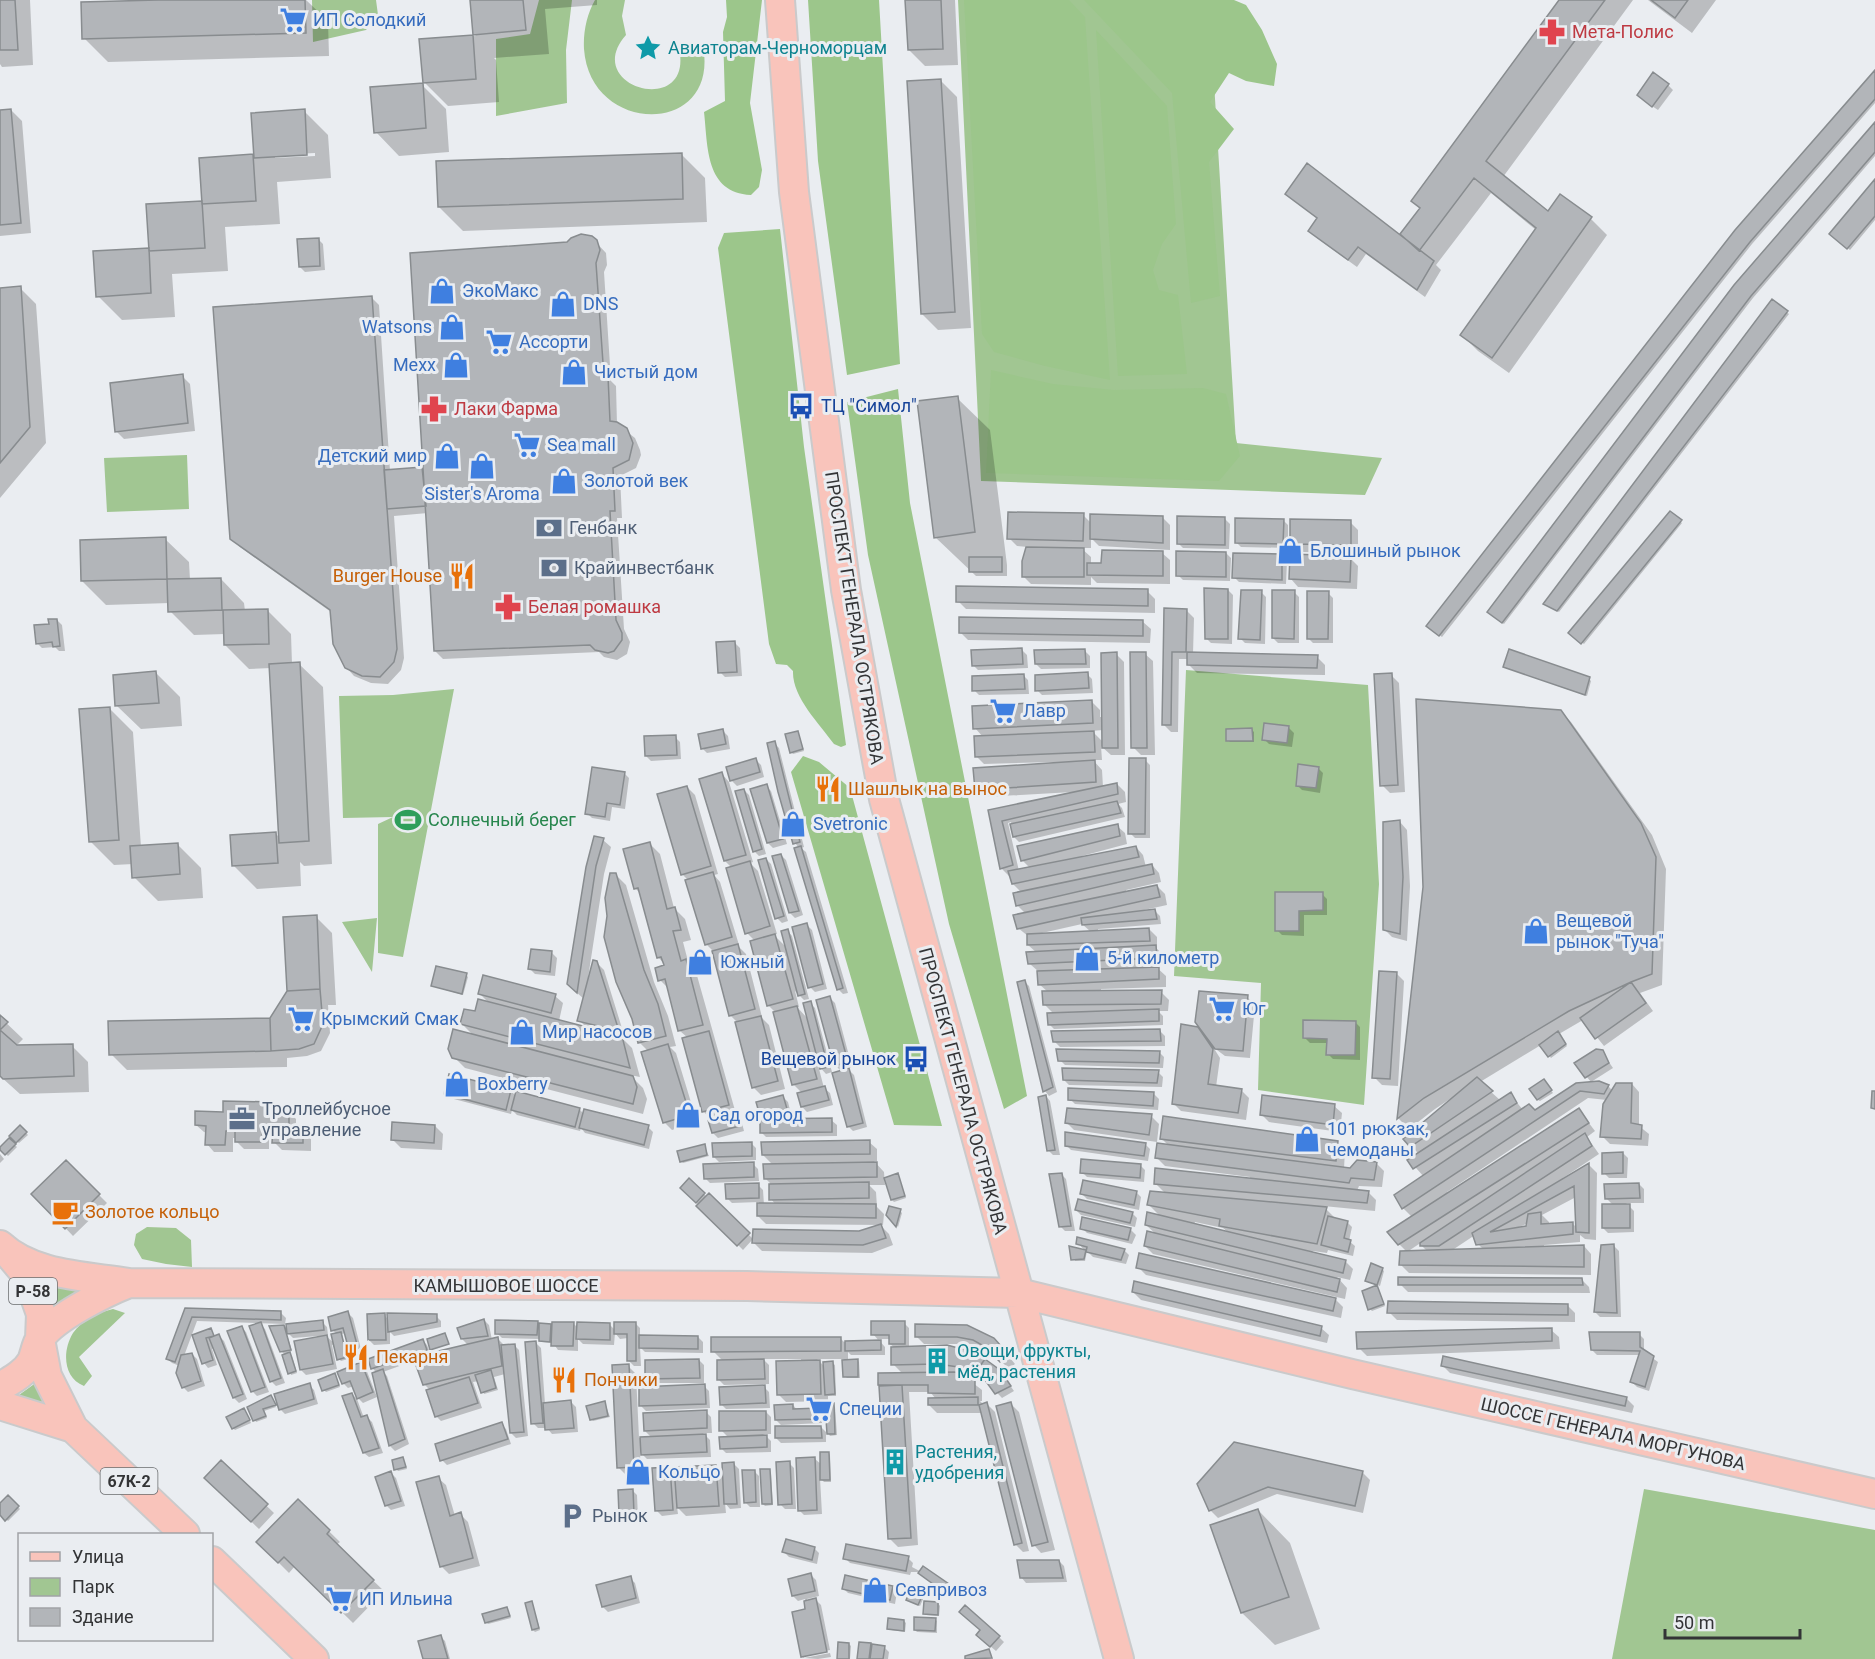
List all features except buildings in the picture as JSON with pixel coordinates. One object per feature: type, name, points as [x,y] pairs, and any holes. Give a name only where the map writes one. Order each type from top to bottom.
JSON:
[{"type":"main road","name":"ПРОСПЕКТ ГЕНЕРАЛА ОСТРЯКОВА","points":[[780,0],[794,192],[813,341],[846,590],[884,799],[1119,1659]]},
{"type":"main road","name":"КАМЫШОВОЕ ШОССЕ","points":[[3,1248],[26,1263],[59,1272],[129,1283],[747,1286],[1019,1293],[1352,1374]]},
{"type":"main road","name":"Р-58","points":[[3,1248],[28,1277],[40,1314],[40,1339],[47,1376],[73,1428]]},
{"type":"main road","points":[[0,1387],[17,1378],[31,1362],[40,1339],[58,1322],[106,1292],[129,1283]]},
{"type":"main road","name":"ШОССЕ ГЕНЕРАЛА МОРГУНОВА","points":[[1352,1374],[1875,1494]]},
{"type":"main road","points":[[0,1405],[73,1428]]},
{"type":"main road","name":"67К-2","points":[[73,1428],[183,1533]]},
{"type":"main road","points":[[213,1562],[314,1659]]},
{"type":"green space","points":[[312,0],[376,0],[378,15],[366,30],[313,42]]},
{"type":"green space","points":[[539,0],[572,0],[566,50],[567,103],[496,116],[496,39],[530,34]]},
{"type":"green space","points":[[595,0],[625,0],[622,16],[626,35],[616,53],[617,68],[625,80],[639,87],[655,89],[669,85],[678,73],[680,54],[703,46],[703,76],[692,97],[674,110],[652,114],[629,110],[608,98],[592,78],[584,49],[586,23]]},
{"type":"green space","points":[[726,0],[762,0],[750,103],[762,170],[759,187],[751,195],[736,192],[725,186],[717,177],[708,153],[704,112],[725,101],[723,32],[727,17]]},
{"type":"green space","points":[[808,0],[879,0],[900,364],[847,375],[818,161]]},
{"type":"green space","points":[[958,0],[1209,0],[1236,443],[1382,458],[1365,495],[981,481]]},
{"type":"green space","points":[[964,0],[1069,0],[1085,17],[1110,380],[994,352],[982,334]]},
{"type":"green space","points":[[1084,0],[1234,0],[1246,5],[1262,30],[1277,64],[1274,86],[1246,81],[1229,73],[1210,102],[1234,129],[1209,162],[1220,296],[1191,303],[1172,93]]},
{"type":"green space","points":[[1096,30],[1167,106],[1176,224],[1162,244],[1153,270],[1159,290],[1178,295],[1187,374],[1118,376]]},
{"type":"green space","points":[[780,229],[804,447],[846,745],[841,747],[834,744],[802,700],[794,681],[793,671],[787,665],[776,664],[769,644],[718,248],[724,233]]},
{"type":"green space","points":[[991,370],[1053,384],[1114,390],[1203,388],[1226,394],[1240,456],[1219,481],[986,473]]},
{"type":"green space","points":[[898,389],[910,503],[1027,1096],[1004,1109],[949,924],[868,555],[847,402]]},
{"type":"green space","points":[[187,455],[189,509],[107,512],[104,458]]},
{"type":"green space","points":[[1186,670],[1368,685],[1379,884],[1364,1105],[1258,1090],[1261,983],[1174,976]]},
{"type":"green space","name":"Солнечный берег","points":[[454,689],[403,957],[378,953],[378,824],[393,817],[343,818],[339,696],[393,695]]},
{"type":"green space","points":[[803,756],[819,762],[850,788],[942,1126],[894,1125],[791,772]]},
{"type":"green space","points":[[377,918],[372,972],[342,922]]},
{"type":"green space","points":[[147,1227],[176,1228],[191,1240],[192,1267],[142,1259],[134,1245],[136,1234]]},
{"type":"green space","points":[[42,1282],[85,1289],[53,1310]]},
{"type":"green space","points":[[113,1309],[125,1313],[79,1357],[92,1376],[84,1386],[72,1377],[68,1370],[66,1356],[69,1340],[85,1321]]},
{"type":"green space","points":[[37,1382],[47,1405],[19,1395]]},
{"type":"green space","points":[[1644,1489],[1875,1530],[1875,1659],[1612,1659]]},
{"type":"place","name":"ИП Солодкий","points":[[293,20]]},
{"type":"place","name":"Мета-Полис","points":[[1552,32]]},
{"type":"place","name":"Авиаторам-Черноморцам","points":[[648,48]]},
{"type":"place","name":"ЭкоМакс","points":[[442,291]]},
{"type":"place","name":"DNS","points":[[563,304]]},
{"type":"place","name":"Watsons","points":[[452,327]]},
{"type":"place","name":"Ассорти","points":[[499,342]]},
{"type":"place","name":"Mexx","points":[[456,365]]},
{"type":"place","name":"Чистый дом","points":[[574,372]]},
{"type":"place","name":"ТЦ \"Симол\"","points":[[801,406]]},
{"type":"place","name":"Лаки Фарма","points":[[434,409]]},
{"type":"place","name":"Sea mall","points":[[527,445]]},
{"type":"place","name":"Детский мир","points":[[447,456]]},
{"type":"place","name":"Sister's Aroma","points":[[482,466]]},
{"type":"place","name":"Золотой век","points":[[564,481]]},
{"type":"place","name":"Генбанк","points":[[549,528]]},
{"type":"place","name":"Блошиный рынок","points":[[1290,551]]},
{"type":"place","name":"Крайинвестбанк","points":[[554,568]]},
{"type":"place","name":"Burger House","points":[[462,576]]},
{"type":"place","name":"Белая ромашка","points":[[508,607]]},
{"type":"place","name":"Лавр","points":[[1003,711]]},
{"type":"place","name":"Шашлык на вынос","points":[[828,789]]},
{"type":"place","name":"Солнечный берег","points":[[408,820]]},
{"type":"place","name":"Svetronic","points":[[793,824]]},
{"type":"place","name":"Вещевой рынок \"Туча\"","points":[[1536,931]]},
{"type":"place","name":"5-й километр","points":[[1087,958]]},
{"type":"place","name":"Южный","points":[[700,962]]},
{"type":"place","name":"Юг","points":[[1222,1009]]},
{"type":"place","name":"Крымский Смак","points":[[301,1019]]},
{"type":"place","name":"Мир насосов","points":[[522,1032]]},
{"type":"place","name":"Вещевой рынок","points":[[916,1059]]},
{"type":"place","name":"Boxberry","points":[[457,1084]]},
{"type":"place","name":"Сад огород","points":[[688,1115]]},
{"type":"place","name":"Троллейбусное управление","points":[[242,1119]]},
{"type":"place","name":"101 рюкзак, чемоданы","points":[[1307,1139]]},
{"type":"place","name":"Золотое кольцо","points":[[65,1212]]},
{"type":"place","name":"Пекарня","points":[[356,1357]]},
{"type":"place","name":"Овощи, фрукты, мёд, растения","points":[[937,1361]]},
{"type":"place","name":"Пончики","points":[[564,1380]]},
{"type":"place","name":"Специи","points":[[819,1409]]},
{"type":"place","name":"Растения, удобрения","points":[[895,1462]]},
{"type":"place","name":"Кольцо","points":[[638,1472]]},
{"type":"place","name":"Рынок","points":[[572,1516]]},
{"type":"place","name":"Севпривоз","points":[[875,1590]]},
{"type":"place","name":"ИП Ильина","points":[[339,1599]]}]
